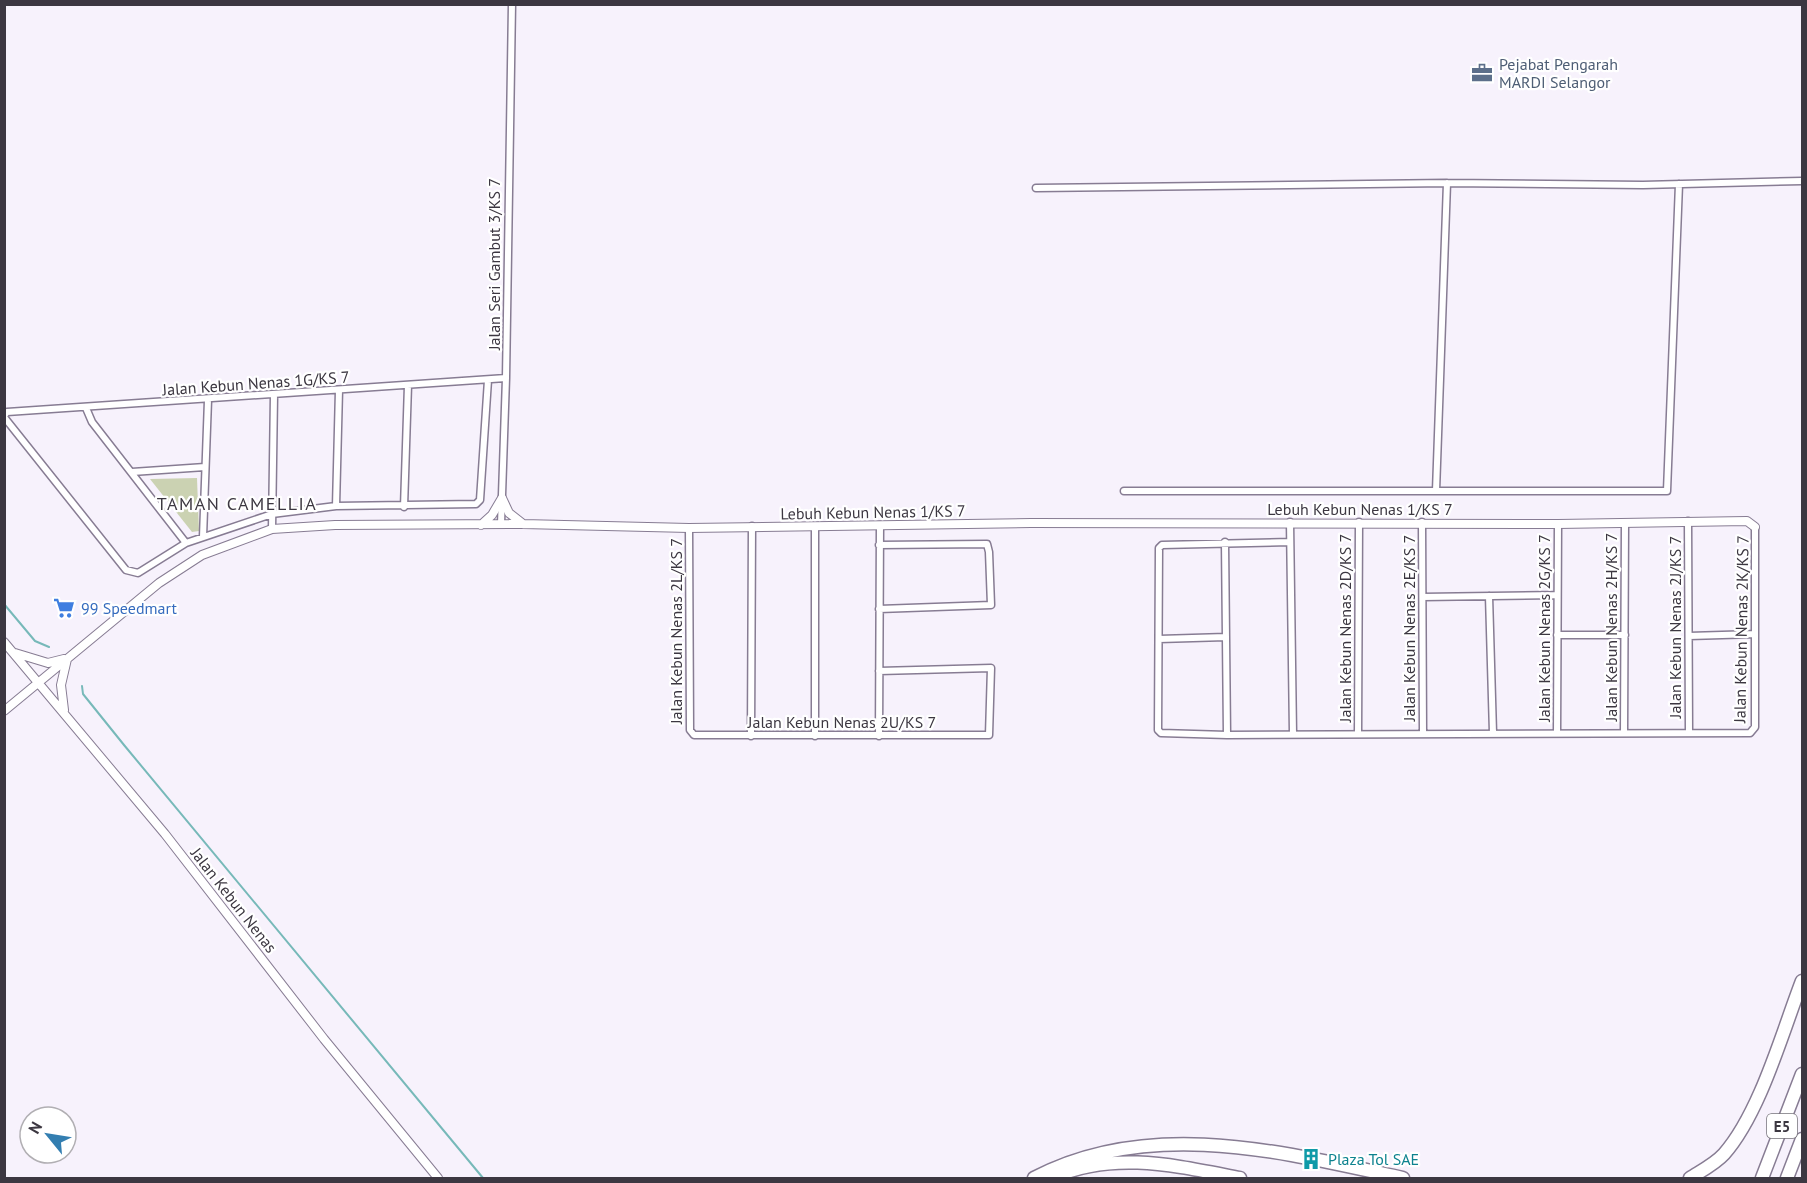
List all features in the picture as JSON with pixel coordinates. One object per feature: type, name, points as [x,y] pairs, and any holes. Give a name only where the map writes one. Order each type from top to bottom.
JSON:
[{"type":"highway","points":[[1690,1179],[1723,1155],[1736,1136],[1758,1095],[1803,981]]},
{"type":"highway","name":"E5","points":[[1762,1179],[1803,1074]]},
{"type":"highway","name":"E5","points":[[1786,1179],[1803,1139]]},
{"type":"highway","points":[[1034,1179],[1076,1161],[1133,1147],[1198,1144],[1261,1149],[1403,1179]]},
{"type":"highway","points":[[1074,1179],[1112,1162]]},
{"type":"highway","points":[[1052,1179],[1087,1166],[1112,1162],[1169,1166],[1240,1179]]},
{"type":"street","name":"Jalan Seri Gambut 3/KS 7","points":[[501,524],[507,378],[512,4]]},
{"type":"street","points":[[1035,188],[1447,183],[1679,184],[1803,181]]},
{"type":"street","points":[[1436,491],[1447,183]]},
{"type":"street","points":[[1124,491],[1667,491],[1679,184]]},
{"type":"street","name":"Jalan Kebun Nenas 1G/KS 7","points":[[5,415],[507,378]]},
{"type":"street","points":[[5,415],[126,570],[138,573],[186,543],[272,514],[336,506],[404,507],[476,504],[480,500],[488,380]]},
{"type":"street","points":[[404,507],[408,385]]},
{"type":"street","points":[[336,506],[339,390]]},
{"type":"street","points":[[272,529],[274,395]]},
{"type":"street","points":[[203,537],[208,400]]},
{"type":"street","points":[[86,408],[92,422],[186,543]]},
{"type":"street","points":[[132,472],[205,467]]},
{"type":"street","points":[[502,498],[509,513],[523,524]]},
{"type":"street","points":[[481,525],[492,515],[502,498]]},
{"type":"street","name":"Lebuh Kebun Nenas 1/KS 7","points":[[4,711],[132,603],[184,565],[217,548],[272,529],[334,525],[501,524],[689,528],[1290,522],[1558,524],[1688,521],[1747,521],[1755,527]]},
{"type":"street","name":"Jalan Kebun Nenas 2J/KS 7","points":[[1688,521],[1689,733]]},
{"type":"street","points":[[1290,522],[1293,734]]},
{"type":"street","name":"Jalan Kebun Nenas 2D/KS 7","points":[[1358,734],[1359,522]]},
{"type":"street","name":"Jalan Kebun Nenas 2E/KS 7","points":[[1422,522],[1423,733]]},
{"type":"street","name":"Jalan Kebun Nenas 2H/KS 7","points":[[1624,732],[1625,523]]},
{"type":"street","name":"Jalan Kebun Nenas 2G/KS 7","points":[[1557,733],[1558,524]]},
{"type":"street","points":[[879,736],[880,525]]},
{"type":"street","points":[[751,736],[752,526]]},
{"type":"street","points":[[815,526],[815,736]]},
{"type":"street","name":"Jalan Kebun Nenas 2K/KS 7","points":[[1689,733],[1753,731],[1755,527]]},
{"type":"street","name":"Jalan Kebun Nenas 2L/KS 7","points":[[689,528],[691,733]]},
{"type":"street","points":[[1290,542],[1225,542],[1162,545],[1160,548],[1158,730],[1165,735],[1689,733]]},
{"type":"street","points":[[1225,542],[1227,735]]},
{"type":"street","points":[[879,545],[984,544],[989,552],[991,605],[879,609]]},
{"type":"street","points":[[1489,596],[1492,733]]},
{"type":"street","points":[[1423,597],[1557,596]]},
{"type":"street","points":[[1689,636],[1755,634]]},
{"type":"street","points":[[1557,635],[1625,635]]},
{"type":"street","points":[[1159,639],[1226,638]]},
{"type":"street","name":"Jalan Kebun Nenas","points":[[4,642],[183,858],[337,1056],[438,1179]]},
{"type":"street","points":[[14,652],[48,663],[63,662],[62,704],[66,716]]},
{"type":"street","name":"Jalan Kebun Nenas 2U/KS 7","points":[[691,733],[751,736],[987,736],[991,731],[991,668],[879,671]]},
{"type":"green space","points":[[197,478],[199,531],[192,532],[150,479]]},
{"type":"waterway","points":[[4,604],[35,641],[49,647]]},
{"type":"waterway","points":[[82,686],[83,694],[124,745],[483,1178]]},
{"type":"place","name":"Pejabat Pengarah MARDI Selangor","points":[[1482,73]]},
{"type":"place","name":"99 Speedmart","points":[[64,608]]},
{"type":"place","name":"Plaza Tol SAE","points":[[1311,1159]]},
{"type":"district","name":"TAMAN CAMELLIA","points":[[237,503]]}]
